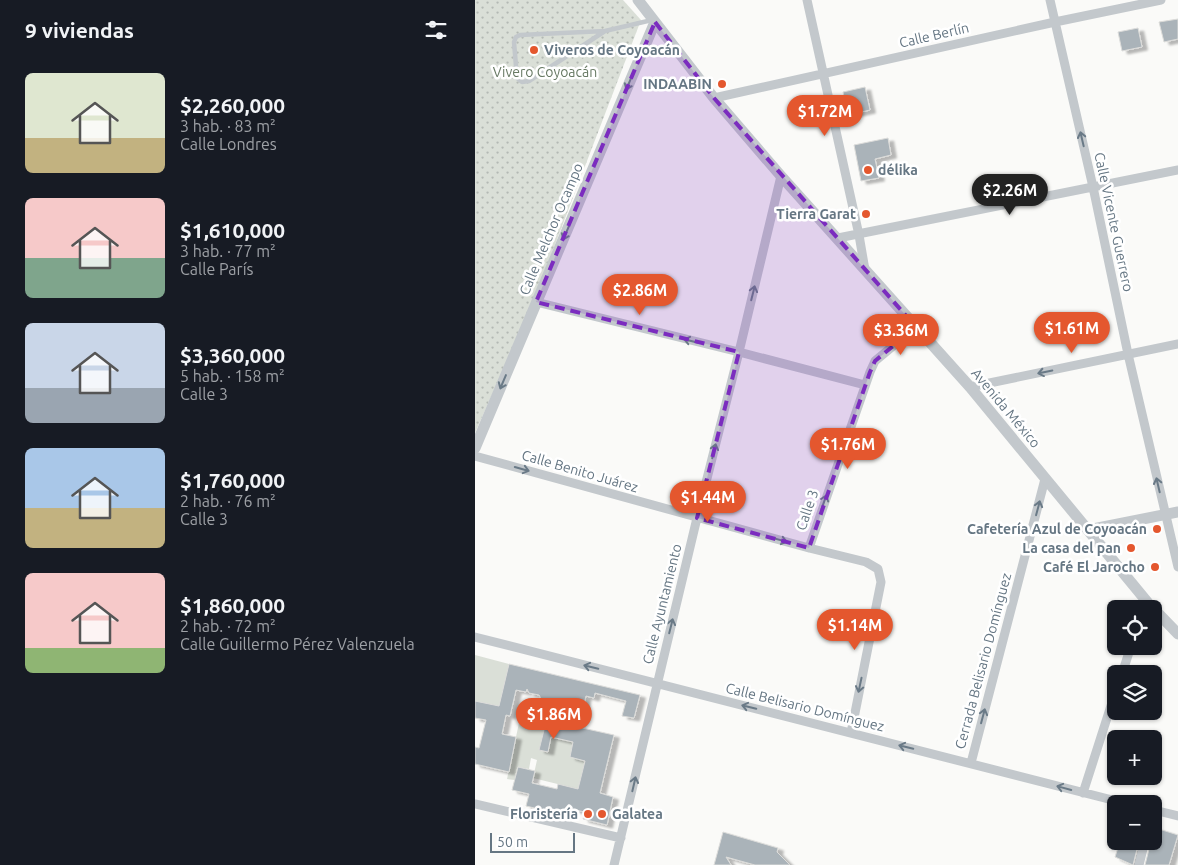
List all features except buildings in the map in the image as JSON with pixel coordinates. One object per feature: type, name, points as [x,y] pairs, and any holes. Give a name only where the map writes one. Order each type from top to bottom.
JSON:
[{"type":"street","name":"Avenida México","points":[[638,0],[714,98],[781,176],[970,387],[1146,600]]},
{"type":"street","points":[[807,0],[865,270]]},
{"type":"street","name":"Calle Vicente Guerrero","points":[[1050,0],[1093,188],[1128,354],[1178,567]]},
{"type":"street","name":"Calle Berlín","points":[[714,98],[1161,0]]},
{"type":"street","name":"Calle Melchor Ocampo","points":[[475,448],[654,21]]},
{"type":"street","points":[[837,238],[1178,170]]},
{"type":"street","name":"Calle Ayuntamiento","points":[[614,865],[781,176]]},
{"type":"street","points":[[537,302],[865,385]]},
{"type":"street","name":"Calle 3","points":[[809,548],[875,361],[916,327]]},
{"type":"street","points":[[970,387],[1178,344]]},
{"type":"street","name":"Calle Benito Juárez","points":[[475,456],[697,518],[866,562],[878,569],[881,582],[851,733]]},
{"type":"street","name":"Cerrada Belisario Domínguez","points":[[971,763],[1045,479]]},
{"type":"street","points":[[1088,530],[1178,512]]},
{"type":"street","name":"Avenida México","points":[[1162,618],[1178,634]]},
{"type":"street","name":"Calle Belisario Domínguez","points":[[475,637],[1107,799]]},
{"type":"street","points":[[1083,793],[1107,718]]},
{"type":"street","points":[[475,804],[621,838]]},
{"type":"street","points":[[1162,812],[1178,816]]},
{"type":"street","points":[[1139,865],[1143,850]]},
{"type":"lane","points":[[605,30],[529,81],[522,82],[517,78],[514,42],[516,37],[520,35],[605,30],[654,21]]},
{"type":"highlighted area","points":[[655,22],[714,98],[916,327],[875,361],[809,548],[697,518],[739,352],[536,302]]},
{"type":"green space","name":"Vivero Coyoacán","points":[[475,0],[623,0],[641,20],[533,302],[475,433]]},
{"type":"green space","points":[[475,655],[509,664],[499,706],[475,701]]},
{"type":"green space","points":[[519,723],[544,728],[540,749],[548,752],[551,737],[573,742],[570,757],[585,761],[578,789],[533,778],[537,760],[531,758],[529,769],[518,767],[515,780],[507,779]]},
{"type":"place","name":"Viveros de Coyoacán","points":[[534,50]]},
{"type":"place","name":"INDAABIN","points":[[722,84]]},
{"type":"place","name":"délika","points":[[868,170]]},
{"type":"place","name":"Tierra Garat","points":[[866,214]]},
{"type":"place","name":"Cafetería Azul de Coyoacán","points":[[1157,529]]},
{"type":"place","name":"La casa del pan","points":[[1131,548]]},
{"type":"place","name":"Café El Jarocho","points":[[1155,567]]},
{"type":"place","name":"Floristería","points":[[588,814]]},
{"type":"place","name":"Galatea","points":[[602,814]]}]
